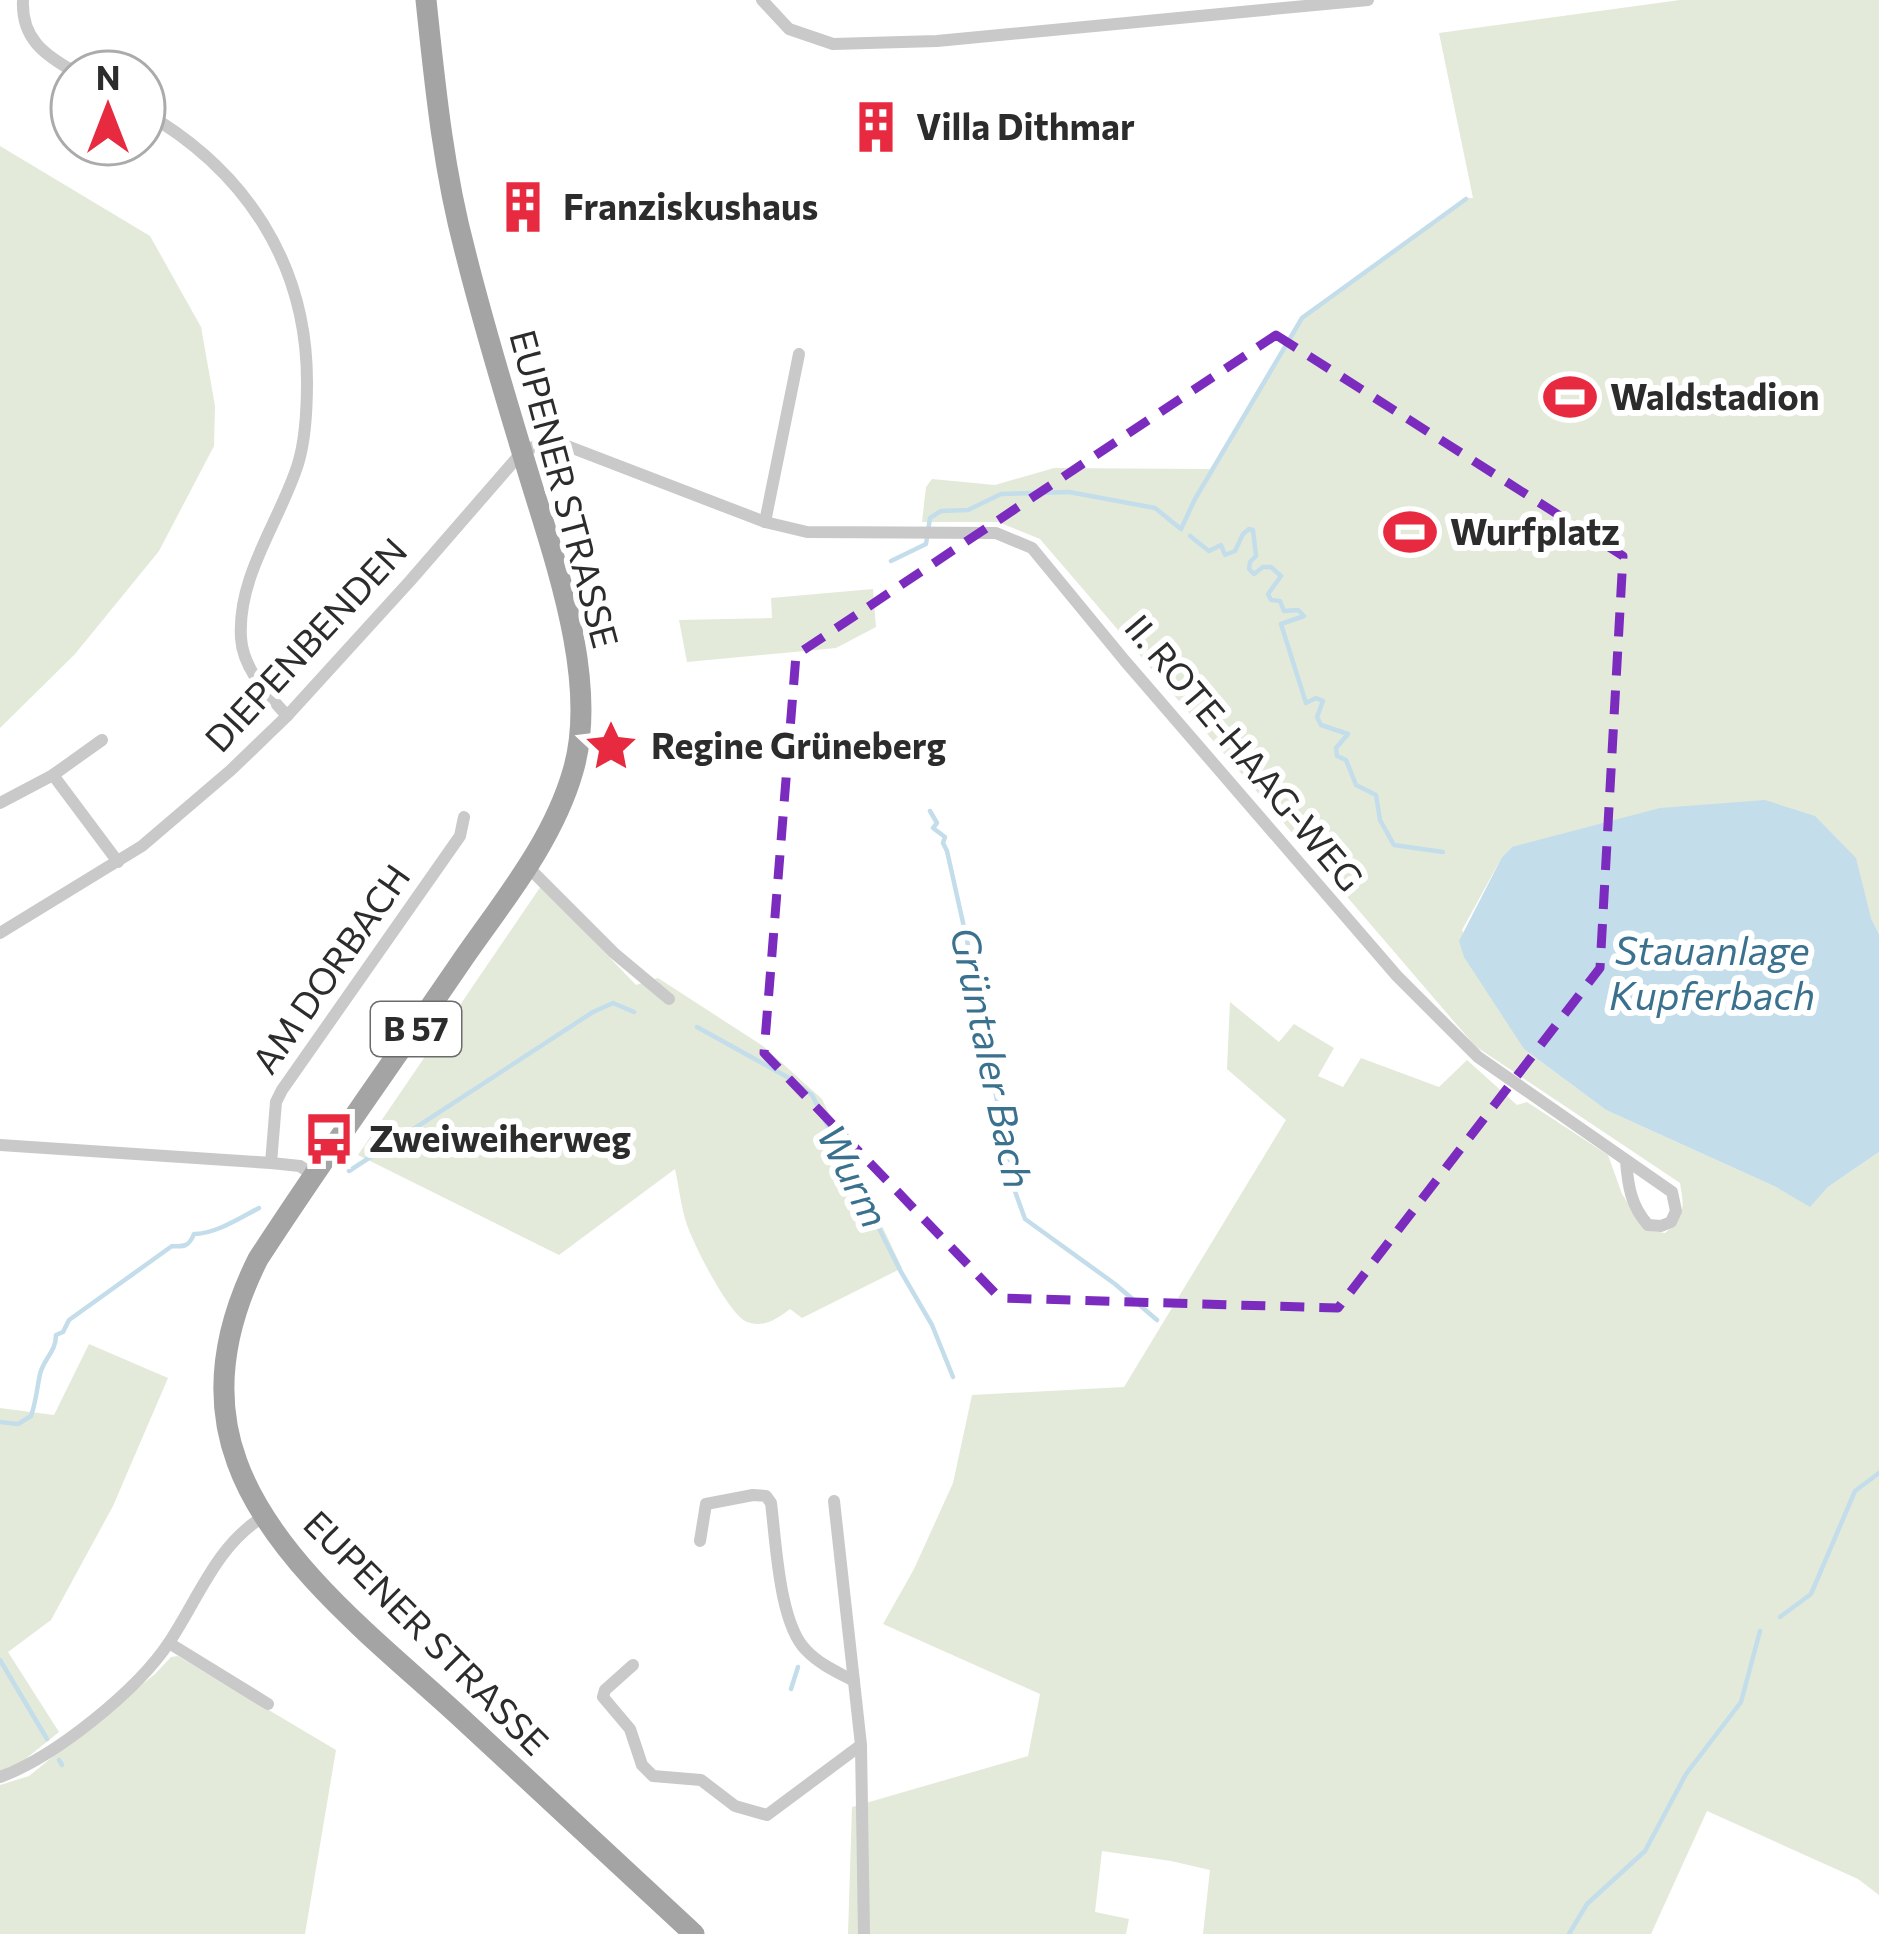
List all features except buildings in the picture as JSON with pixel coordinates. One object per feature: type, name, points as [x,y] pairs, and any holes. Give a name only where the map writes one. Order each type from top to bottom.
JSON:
[{"type":"main road","name":"EUPENER STRASSE","points":[[426,0],[446,171],[575,643],[582,705],[574,768],[565,796],[526,866],[258,1259],[241,1293],[226,1348],[223,1396],[227,1427],[244,1482],[263,1517],[297,1561],[694,1934]]},
{"type":"street","points":[[23,0],[24,26],[48,56]]},
{"type":"street","points":[[762,0],[789,29],[833,44],[937,40],[1367,0]]},
{"type":"street","points":[[168,126],[224,173],[269,230],[301,312],[307,392],[299,460],[256,561],[244,602],[241,641],[262,688],[286,716]]},
{"type":"street","points":[[766,522],[799,354]]},
{"type":"street","name":"II. ROTE-HAAG-WEG","points":[[522,452],[538,445],[562,444],[766,522],[807,532],[997,533],[1032,548],[1397,976],[1478,1057],[1672,1192],[1676,1211],[1671,1222],[1648,1225],[1639,1215],[1629,1193],[1626,1161]]},
{"type":"street","name":"DIEPENBENDEN","points":[[0,933],[118,862],[190,807],[286,716],[522,452]]},
{"type":"street","points":[[0,803],[53,775],[102,740]]},
{"type":"street","points":[[53,775],[118,862]]},
{"type":"street","name":"AM DORBACH","points":[[271,1163],[276,1102],[282,1090],[460,836],[464,817]]},
{"type":"street","points":[[526,866],[626,964],[669,999]]},
{"type":"street","points":[[0,1145],[271,1163],[300,1166],[314,1176]]},
{"type":"street","points":[[700,1541],[706,1504],[766,1496],[789,1626],[803,1648],[854,1682]]},
{"type":"street","points":[[834,1501],[861,1745],[864,1934]]},
{"type":"street","points":[[0,1777],[24,1768],[65,1741],[141,1680],[226,1549],[263,1517]]},
{"type":"street","points":[[169,1642],[268,1704]]},
{"type":"street","points":[[633,1665],[603,1697],[630,1729],[642,1766],[653,1776],[701,1780],[735,1807],[767,1815],[861,1745]]},
{"type":"highlighted area","points":[[1276,335],[1623,556],[1600,968],[1338,1308],[1000,1298],[764,1053],[796,655]]},
{"type":"green space","points":[[1680,0],[1879,0],[1879,934],[1871,918],[1512,847],[1462,930],[1524,1049],[1606,1110],[1810,1206],[1828,1187],[1879,1152],[1879,1895],[1858,1879],[1707,1811],[1651,1934],[1203,1934],[1210,1870],[1102,1851],[1095,1912],[1129,1919],[1126,1934],[848,1934],[852,1807],[1028,1756],[1040,1694],[883,1624],[953,1483],[972,1395],[1124,1387],[1286,1120],[1227,1069],[1230,1002],[1279,1042],[1294,1024],[1334,1048],[1318,1076],[1343,1087],[1361,1058],[1439,1087],[1467,1060],[1517,1105],[1527,1102],[1608,1155],[1622,1194],[1646,1230],[1665,1233],[1677,1221],[1683,1205],[1680,1183],[1475,1046],[1040,539],[998,522],[922,522],[926,487],[932,479],[995,485],[1054,468],[1211,469],[1301,316],[1466,198],[1473,198],[1439,33]]},
{"type":"green space","points":[[0,146],[150,236],[201,327],[215,406],[214,446],[159,551],[75,654],[0,728]]},
{"type":"green space","points":[[873,589],[876,627],[836,648],[687,662],[679,620],[772,618],[771,598]]},
{"type":"green space","points":[[541,886],[636,985],[658,978],[763,1046],[822,1099],[902,1268],[802,1318],[790,1309],[770,1321],[753,1324],[731,1307],[704,1263],[687,1225],[675,1169],[559,1255],[358,1155]]},
{"type":"green space","points":[[89,1344],[168,1378],[113,1506],[51,1620],[8,1652],[59,1732],[23,1761],[0,1771],[0,1408],[54,1415]]},
{"type":"green space","points":[[178,1656],[336,1750],[305,1934],[0,1934],[0,1785],[29,1776],[171,1657]]},
{"type":"water","name":"Stauanlage Kupferbach","points":[[1765,800],[1815,816],[1856,858],[1879,934],[1879,1152],[1828,1187],[1810,1207],[1606,1110],[1524,1049],[1464,957],[1459,941],[1502,857],[1512,847],[1660,808]]},
{"type":"waterway","points":[[891,561],[926,544],[930,518],[941,511],[968,510],[1001,494],[1069,492],[1155,508],[1181,529],[1302,318],[1466,199]]},
{"type":"waterway","points":[[1190,536],[1209,551],[1221,545],[1225,555],[1235,551],[1243,534],[1253,530],[1256,556],[1249,569],[1254,574],[1271,567],[1281,576],[1268,594],[1271,600],[1280,601],[1284,611],[1298,610],[1304,616],[1281,624],[1306,703],[1316,698],[1323,701],[1317,717],[1321,725],[1348,734],[1336,748],[1337,756],[1346,760],[1356,785],[1376,795],[1380,820],[1394,845],[1443,852]]},
{"type":"waterway","name":"Grüntaler Bach","points":[[930,811],[937,823],[933,828],[945,837],[993,1057],[1012,1183],[1025,1219],[1157,1320]]},
{"type":"waterway","name":"Wurm","points":[[349,1171],[593,1012],[613,1003],[634,1012]]},
{"type":"waterway","name":"Wurm","points":[[697,1027],[812,1095],[932,1325],[953,1377]]},
{"type":"waterway","name":"Wurm","points":[[0,1422],[18,1424],[31,1416],[42,1368],[56,1335],[69,1320],[172,1246],[186,1245],[194,1234],[219,1228],[259,1208]]},
{"type":"waterway","points":[[1780,1617],[1811,1594],[1855,1491],[1879,1473]]},
{"type":"waterway","points":[[1569,1934],[1587,1904],[1645,1851],[1686,1774],[1741,1702],[1760,1631]]},
{"type":"waterway","name":"Wurm","points":[[0,1660],[47,1739]]},
{"type":"waterway","name":"Wurm","points":[[791,1689],[798,1667]]},
{"type":"waterway","name":"Wurm","points":[[59,1760],[62,1765]]},
{"type":"place","name":"Villa Dithmar","points":[[876,127]]},
{"type":"place","name":"Franziskushaus","points":[[523,207]]},
{"type":"place","name":"Waldstadion","points":[[1570,397]]},
{"type":"place","name":"Wurfplatz","points":[[1410,532]]},
{"type":"place","name":"Regine Grüneberg","points":[[611,746]]},
{"type":"place","name":"Zweiweiherweg","points":[[329,1139]]}]
